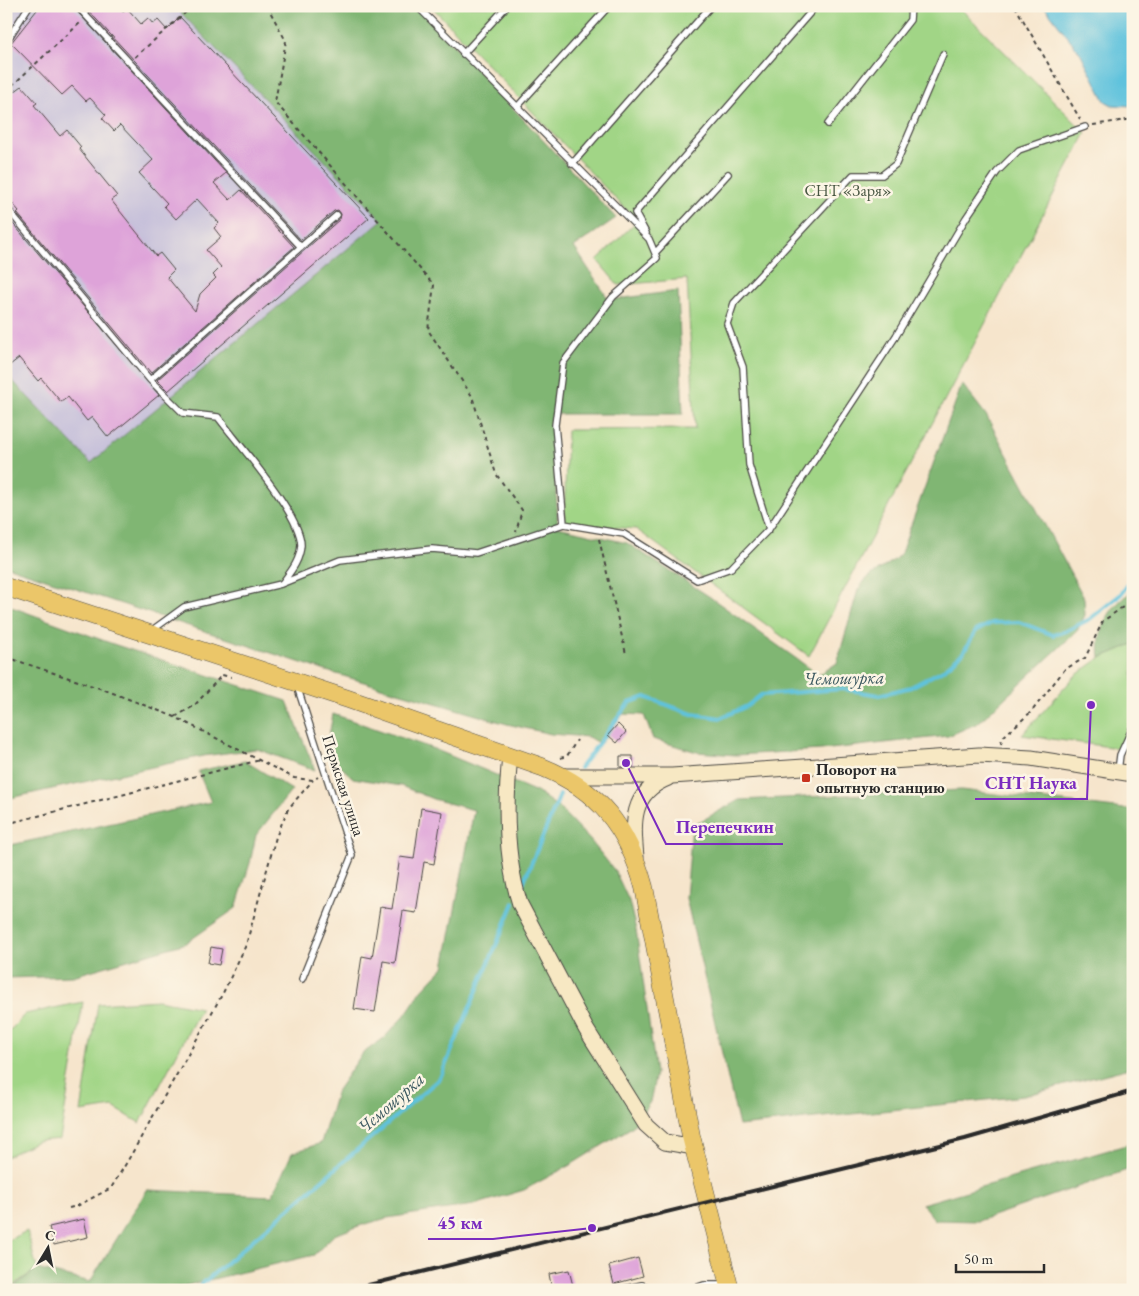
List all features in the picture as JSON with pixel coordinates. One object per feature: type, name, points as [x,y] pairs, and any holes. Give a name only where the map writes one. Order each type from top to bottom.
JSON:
[{"type":"main road","points":[[6,587],[149,632],[510,756],[564,776],[603,806],[620,827],[636,859],[694,1147],[728,1288]]},
{"type":"street","points":[[564,776],[672,776],[979,755],[1031,758],[1125,772]]},
{"type":"street","points":[[510,756],[506,795],[514,886],[520,904],[586,1029],[646,1126],[665,1142],[694,1147]]},
{"type":"street","points":[[636,859],[634,831],[639,802],[647,790],[657,782],[672,776]]},
{"type":"lane","points":[[6,42],[29,6]]},
{"type":"lane","points":[[77,6],[301,247]]},
{"type":"lane","points":[[417,6],[463,54],[518,106],[572,164],[649,239]]},
{"type":"lane","points":[[463,54],[507,6]]},
{"type":"lane","points":[[518,106],[609,6]]},
{"type":"lane","points":[[572,164],[711,6]]},
{"type":"lane","points":[[564,524],[555,424],[563,363],[613,297],[657,258],[649,239],[634,213],[816,6]]},
{"type":"lane","points":[[828,124],[910,20],[911,6]]},
{"type":"lane","points":[[769,528],[749,465],[743,368],[727,324],[734,303],[853,175],[882,175],[896,164],[943,54]]},
{"type":"lane","points":[[149,632],[184,607],[281,584],[340,560],[432,548],[476,553],[564,524],[624,534],[697,580],[731,568],[769,528],[896,336],[966,218],[998,172],[1019,150],[1085,127]]},
{"type":"lane","points":[[655,253],[728,174]]},
{"type":"lane","points":[[6,207],[150,380],[183,413],[218,417],[292,515],[301,544],[296,565],[281,584]]},
{"type":"lane","points":[[150,380],[337,215]]},
{"type":"lane","name":"Пермская улица","points":[[295,682],[352,855],[302,979]]},
{"type":"lane","points":[[1125,772],[1120,755],[1133,727]]},
{"type":"lane","points":[[619,1290],[642,1285],[654,1290]]},
{"type":"lane","points":[[690,1290],[704,1285],[728,1288]]},
{"type":"path","points":[[130,63],[193,6]]},
{"type":"path","points":[[267,6],[286,41],[275,102],[434,285],[428,330],[472,396],[496,474],[522,510],[513,541]]},
{"type":"path","points":[[1015,6],[1085,127],[1133,119]]},
{"type":"path","points":[[6,91],[86,17]]},
{"type":"path","points":[[597,530],[626,654]]},
{"type":"path","points":[[1000,756],[1002,738],[1032,711],[1066,669],[1085,658],[1103,621],[1133,600]]},
{"type":"path","points":[[6,657],[176,717],[294,778],[313,780]]},
{"type":"path","points":[[555,760],[567,756],[577,740]]},
{"type":"path","points":[[6,824],[260,760]]},
{"type":"path","points":[[69,1208],[77,1206],[111,1188],[223,993],[246,945],[276,837],[288,809],[313,780],[325,773]]},
{"type":"shaded area","points":[[6,6],[187,6],[181,13],[382,220],[91,464],[6,374]]},
{"type":"green space","points":[[187,6],[417,6],[616,218],[574,247],[609,300],[678,291],[683,414],[552,414],[558,527],[627,543],[710,597],[819,675],[837,663],[858,590],[862,584],[867,578],[890,563],[901,553],[962,384],[986,415],[1084,598],[1085,615],[1077,631],[978,723],[948,736],[821,750],[736,755],[697,752],[653,739],[644,715],[623,714],[600,744],[588,737],[551,734],[507,724],[323,670],[6,566],[6,374],[91,463],[382,220],[181,13]]},
{"type":"green space","name":"СНТ «Заря»","points":[[431,6],[958,6],[1086,133],[809,656],[636,529],[564,524],[567,430],[695,429],[687,279],[618,285],[597,260],[637,221]]},
{"type":"green space","points":[[1133,591],[1133,644],[1100,658],[1099,648],[1102,628],[1111,611]]},
{"type":"green space","points":[[6,605],[116,645],[287,701],[315,770],[257,749],[203,756],[6,799]]},
{"type":"green space","points":[[1133,644],[1133,750],[1022,735],[1075,676],[1100,658]]},
{"type":"green space","points":[[333,714],[434,749],[537,792],[558,807],[590,840],[615,871],[629,901],[636,930],[656,1073],[650,1102],[632,1127],[572,1164],[524,1190],[474,1205],[387,1218],[362,1225],[334,1235],[314,1255],[167,1290],[9,1290],[37,1269],[90,1282],[147,1190],[272,1196],[292,1153],[321,1143],[337,1090],[362,1054],[384,1038],[405,1015],[422,990],[444,967],[474,810],[433,799],[401,786],[353,778],[337,763],[328,741]]},
{"type":"green space","points":[[245,761],[292,790],[256,835],[250,863],[236,908],[186,943],[73,976],[6,978],[6,846],[211,802],[198,771]]},
{"type":"green space","points":[[961,790],[1133,810],[1133,1067],[1024,1096],[739,1126],[686,898],[692,826],[739,800]]},
{"type":"green space","points":[[158,1000],[201,1008],[140,1123],[113,1107],[81,1112],[98,1004]]},
{"type":"green space","points":[[83,1002],[60,1139],[37,1141],[6,1157],[6,1035],[25,1014]]},
{"type":"green space","points":[[1133,1143],[1133,1168],[978,1221],[935,1220],[922,1204]]},
{"type":"green space","points":[[27,1231],[37,1269],[6,1290],[6,1241]]},
{"type":"water","points":[[1044,6],[1133,6],[1133,106],[1112,105],[1105,101],[1081,54]]},
{"type":"building","points":[[40,6],[72,6],[226,173],[214,183],[230,200],[241,190],[294,247],[151,373],[17,213],[19,211],[6,196],[6,82],[14,92],[22,86],[37,103],[34,105],[60,136],[67,130],[81,147],[79,149],[117,196],[111,200],[156,256],[160,253],[174,270],[167,277],[195,311],[200,294],[216,278],[213,275],[221,267],[206,250],[221,237],[214,228],[219,223],[197,199],[176,219],[164,206],[167,203],[139,173],[153,160],[120,125],[114,131],[102,118],[106,115],[90,98],[86,101],[72,86],[62,95],[11,43]]},
{"type":"building","points":[[84,6],[118,6],[123,11],[127,8],[141,24],[148,18],[153,24],[158,20],[167,30],[180,17],[369,218],[168,391],[157,380],[340,219],[341,214],[338,210],[334,211],[301,240]]},
{"type":"building","points":[[9,219],[159,395],[108,437],[92,417],[87,421],[68,397],[61,402],[41,378],[38,381],[19,358],[10,365],[6,360],[6,221]]},
{"type":"building","points":[[618,724],[626,732],[617,743],[608,735]]},
{"type":"building","points":[[620,756],[633,756],[633,767],[620,767]]},
{"type":"building","points":[[421,808],[442,812],[434,864],[424,862],[416,913],[403,911],[395,963],[383,961],[375,1012],[354,1009],[362,956],[372,958],[380,907],[392,909],[400,857],[414,859]]},
{"type":"building","points":[[211,947],[222,949],[219,965],[208,963]]},
{"type":"building","points":[[84,1219],[88,1237],[54,1245],[49,1227]]},
{"type":"building","points":[[638,1258],[643,1276],[614,1284],[609,1266]]},
{"type":"building","points":[[569,1270],[574,1290],[552,1290],[549,1274]]},
{"type":"waterway","name":"Чемошурка","points":[[1133,392],[1130,416],[1133,436]]},
{"type":"waterway","name":"Чемошурка","points":[[580,768],[629,703],[645,697],[692,714],[721,718],[747,706],[761,695],[843,689],[879,695],[911,687],[943,670],[963,653],[976,631],[992,623],[1019,622],[1053,635],[1066,631],[1090,619],[1120,595],[1133,578]]},
{"type":"waterway","name":"Чемошурка","points":[[521,888],[560,795]]},
{"type":"waterway","name":"Чемошурка","points":[[195,1290],[440,1078],[514,903]]},
{"type":"railway","points":[[348,1290],[965,1139],[1133,1091]]},
{"type":"place","name":"СНТ Наука","points":[[1091,705]]},
{"type":"place","name":"Перепечкин","points":[[626,763]]},
{"type":"place","name":"Поворот на опытную станцию","points":[[806,778]]},
{"type":"place","name":"45 км","points":[[592,1228]]}]
